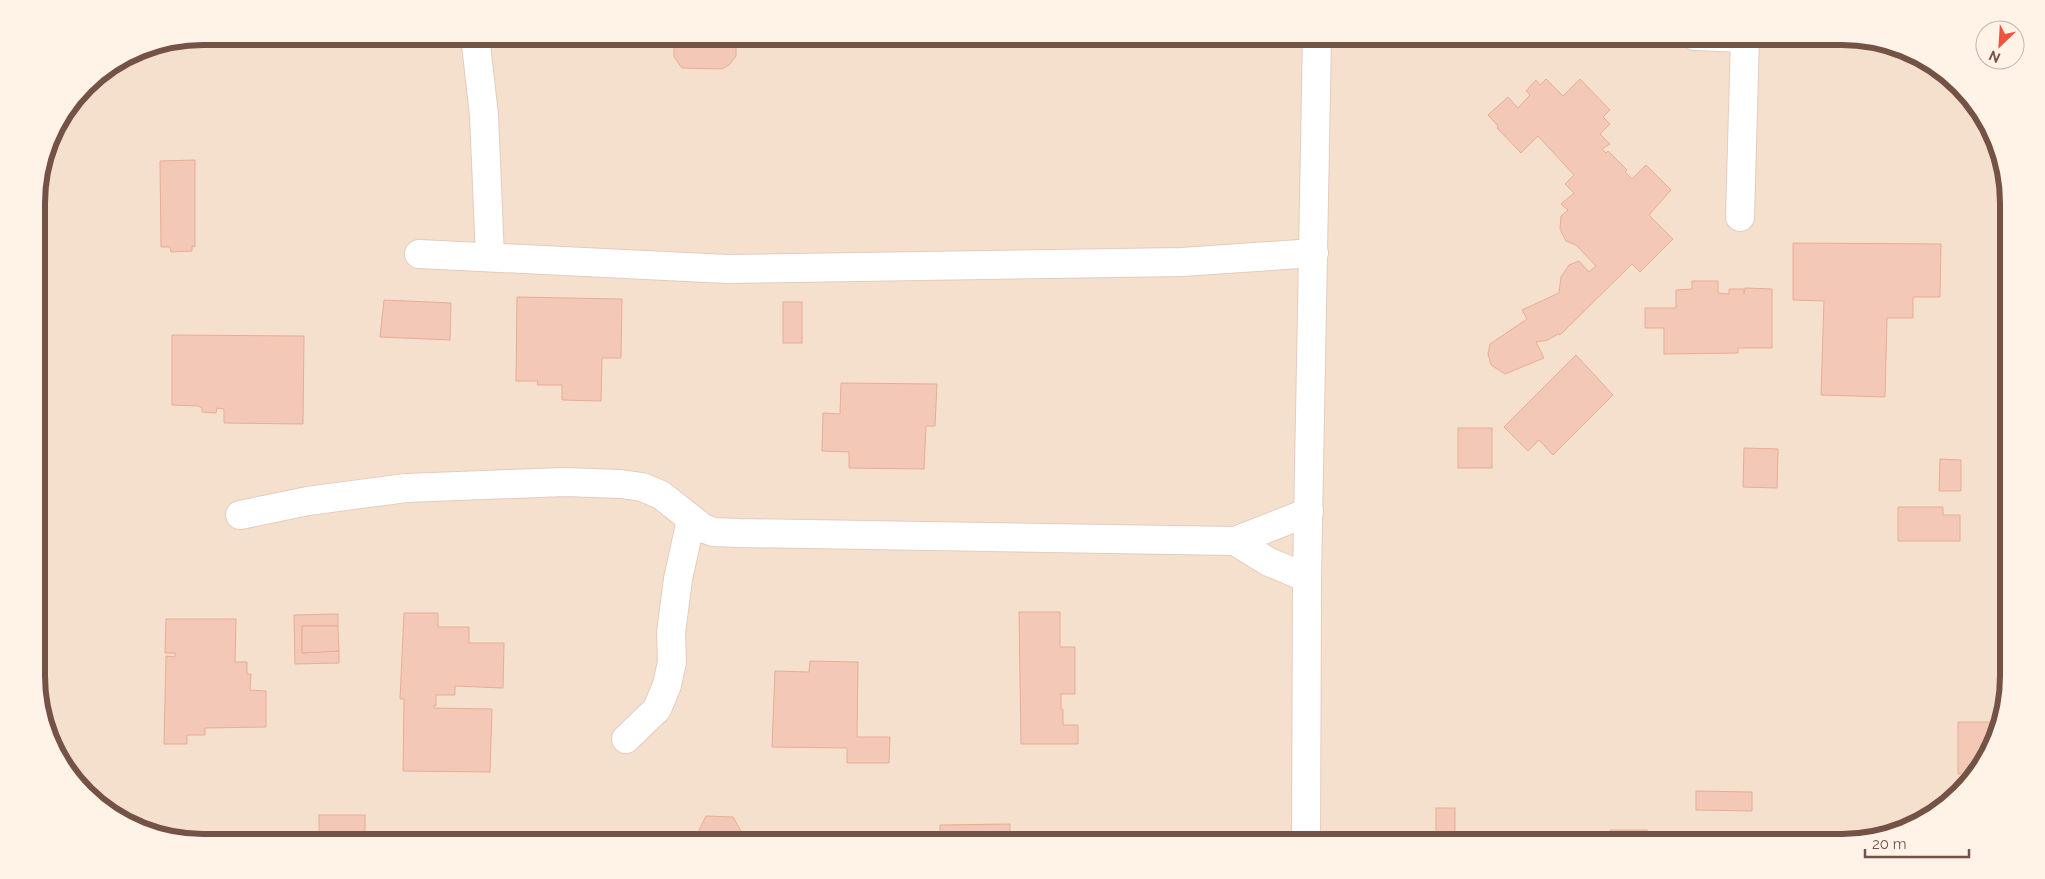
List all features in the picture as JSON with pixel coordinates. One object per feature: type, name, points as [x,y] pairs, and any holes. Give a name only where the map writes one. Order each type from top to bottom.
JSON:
[{"type":"street","points":[[476,45],[484,116],[490,257]]},
{"type":"street","points":[[1306,834],[1307,578],[1317,45]]},
{"type":"street","points":[[1740,217],[1745,45]]},
{"type":"street","points":[[419,254],[727,269],[1182,262],[1314,253]]},
{"type":"street","points":[[240,515],[308,501],[406,488],[564,482],[622,484],[642,487],[661,495],[691,520],[713,532],[1235,541],[1309,512]]},
{"type":"street","points":[[626,739],[657,709],[667,685],[672,662],[671,633],[678,579],[691,520]]},
{"type":"street","points":[[1235,541],[1269,562],[1307,578]]},
{"type":"shaded area","points":[[1853,45],[1883,50],[1903,57],[1921,66],[1938,78],[1954,91],[1967,107],[1979,124],[1988,142],[1999,182],[2000,676],[1999,697],[1988,737],[1979,755],[1967,772],[1954,788],[1938,801],[1921,813],[1903,822],[1883,829],[1853,834],[192,834],[152,826],[124,813],[91,788],[66,755],[57,737],[46,697],[45,192],[50,162],[57,142],[72,115],[84,99],[99,84],[133,61],[152,53],[182,46]]},
{"type":"building","points":[[675,45],[735,45],[736,56],[729,65],[722,69],[682,68],[674,57]]},
{"type":"building","points":[[1546,79],[1563,96],[1580,79],[1610,110],[1603,117],[1610,124],[1600,134],[1610,144],[1602,149],[1606,153],[1608,151],[1627,170],[1625,172],[1632,179],[1646,165],[1671,190],[1649,215],[1673,239],[1640,272],[1632,264],[1560,335],[1558,334],[1548,340],[1536,342],[1544,358],[1505,374],[1491,365],[1488,354],[1490,344],[1527,319],[1522,310],[1559,293],[1561,277],[1569,265],[1579,261],[1589,272],[1596,266],[1576,245],[1566,241],[1560,229],[1561,216],[1568,210],[1561,204],[1574,193],[1565,184],[1574,175],[1538,136],[1521,153],[1497,128],[1498,126],[1488,115],[1508,97],[1518,108],[1530,95],[1526,91],[1536,80],[1540,85]]},
{"type":"building","points":[[195,160],[195,247],[192,246],[192,251],[171,252],[170,247],[161,247],[160,161]]},
{"type":"building","points":[[1793,243],[1941,244],[1940,297],[1913,297],[1913,318],[1887,318],[1885,397],[1821,395],[1824,301],[1793,300]]},
{"type":"building","points":[[1692,281],[1718,281],[1718,293],[1729,294],[1729,289],[1744,289],[1744,294],[1745,288],[1772,289],[1772,348],[1738,348],[1738,353],[1664,354],[1664,328],[1645,328],[1645,308],[1676,308],[1676,290],[1692,289]]},
{"type":"building","points":[[517,297],[622,299],[621,358],[602,358],[601,401],[562,400],[562,385],[537,385],[538,381],[516,381]]},
{"type":"building","points":[[384,300],[451,303],[450,340],[380,337]]},
{"type":"building","points":[[783,302],[802,302],[802,343],[783,343]]},
{"type":"building","points":[[172,335],[304,336],[303,424],[224,423],[224,409],[217,408],[216,413],[202,412],[202,408],[198,406],[172,405]]},
{"type":"building","points":[[1576,355],[1613,395],[1553,455],[1539,440],[1528,451],[1504,427]]},
{"type":"building","points":[[841,383],[937,384],[935,426],[926,426],[924,469],[849,468],[849,452],[822,451],[823,413],[840,414]]},
{"type":"building","points":[[1458,428],[1492,428],[1492,468],[1458,468]]},
{"type":"building","points":[[1744,448],[1778,449],[1777,488],[1743,487]]},
{"type":"building","points":[[1940,459],[1961,460],[1961,491],[1939,491]]},
{"type":"building","points":[[1898,507],[1943,507],[1943,515],[1960,515],[1960,541],[1898,541]]},
{"type":"building","points":[[1019,612],[1060,612],[1060,647],[1075,647],[1075,694],[1061,694],[1063,725],[1078,725],[1078,744],[1021,744]]},
{"type":"building","points":[[404,613],[438,613],[438,627],[469,627],[469,643],[504,643],[503,688],[455,686],[455,695],[436,695],[436,706],[434,705],[434,708],[492,709],[490,772],[403,771],[404,699],[400,699]]},
{"type":"building","points":[[338,614],[338,626],[302,626],[302,653],[339,651],[339,663],[295,664],[294,615]]},
{"type":"building","points":[[166,619],[236,619],[235,662],[247,662],[247,674],[251,674],[250,690],[266,691],[266,727],[205,728],[205,735],[187,735],[187,744],[164,744],[166,656],[175,657],[175,653],[165,653]]},
{"type":"building","points":[[302,626],[338,626],[339,651],[302,653]]},
{"type":"building","points":[[810,661],[858,662],[857,737],[890,737],[889,763],[847,763],[847,748],[772,747],[775,671],[809,672]]},
{"type":"building","points":[[1958,722],[1993,722],[1979,755],[1965,774],[1958,774]]},
{"type":"building","points":[[1696,791],[1752,792],[1752,811],[1696,810]]},
{"type":"building","points":[[1436,808],[1455,808],[1455,834],[1436,834]]},
{"type":"building","points":[[319,815],[365,815],[365,834],[319,834]]},
{"type":"building","points":[[706,816],[733,817],[743,834],[697,834]]},
{"type":"building","points":[[1010,824],[1010,834],[940,834],[940,825]]},
{"type":"building","points":[[1610,830],[1647,830],[1647,834],[1610,834]]}]
